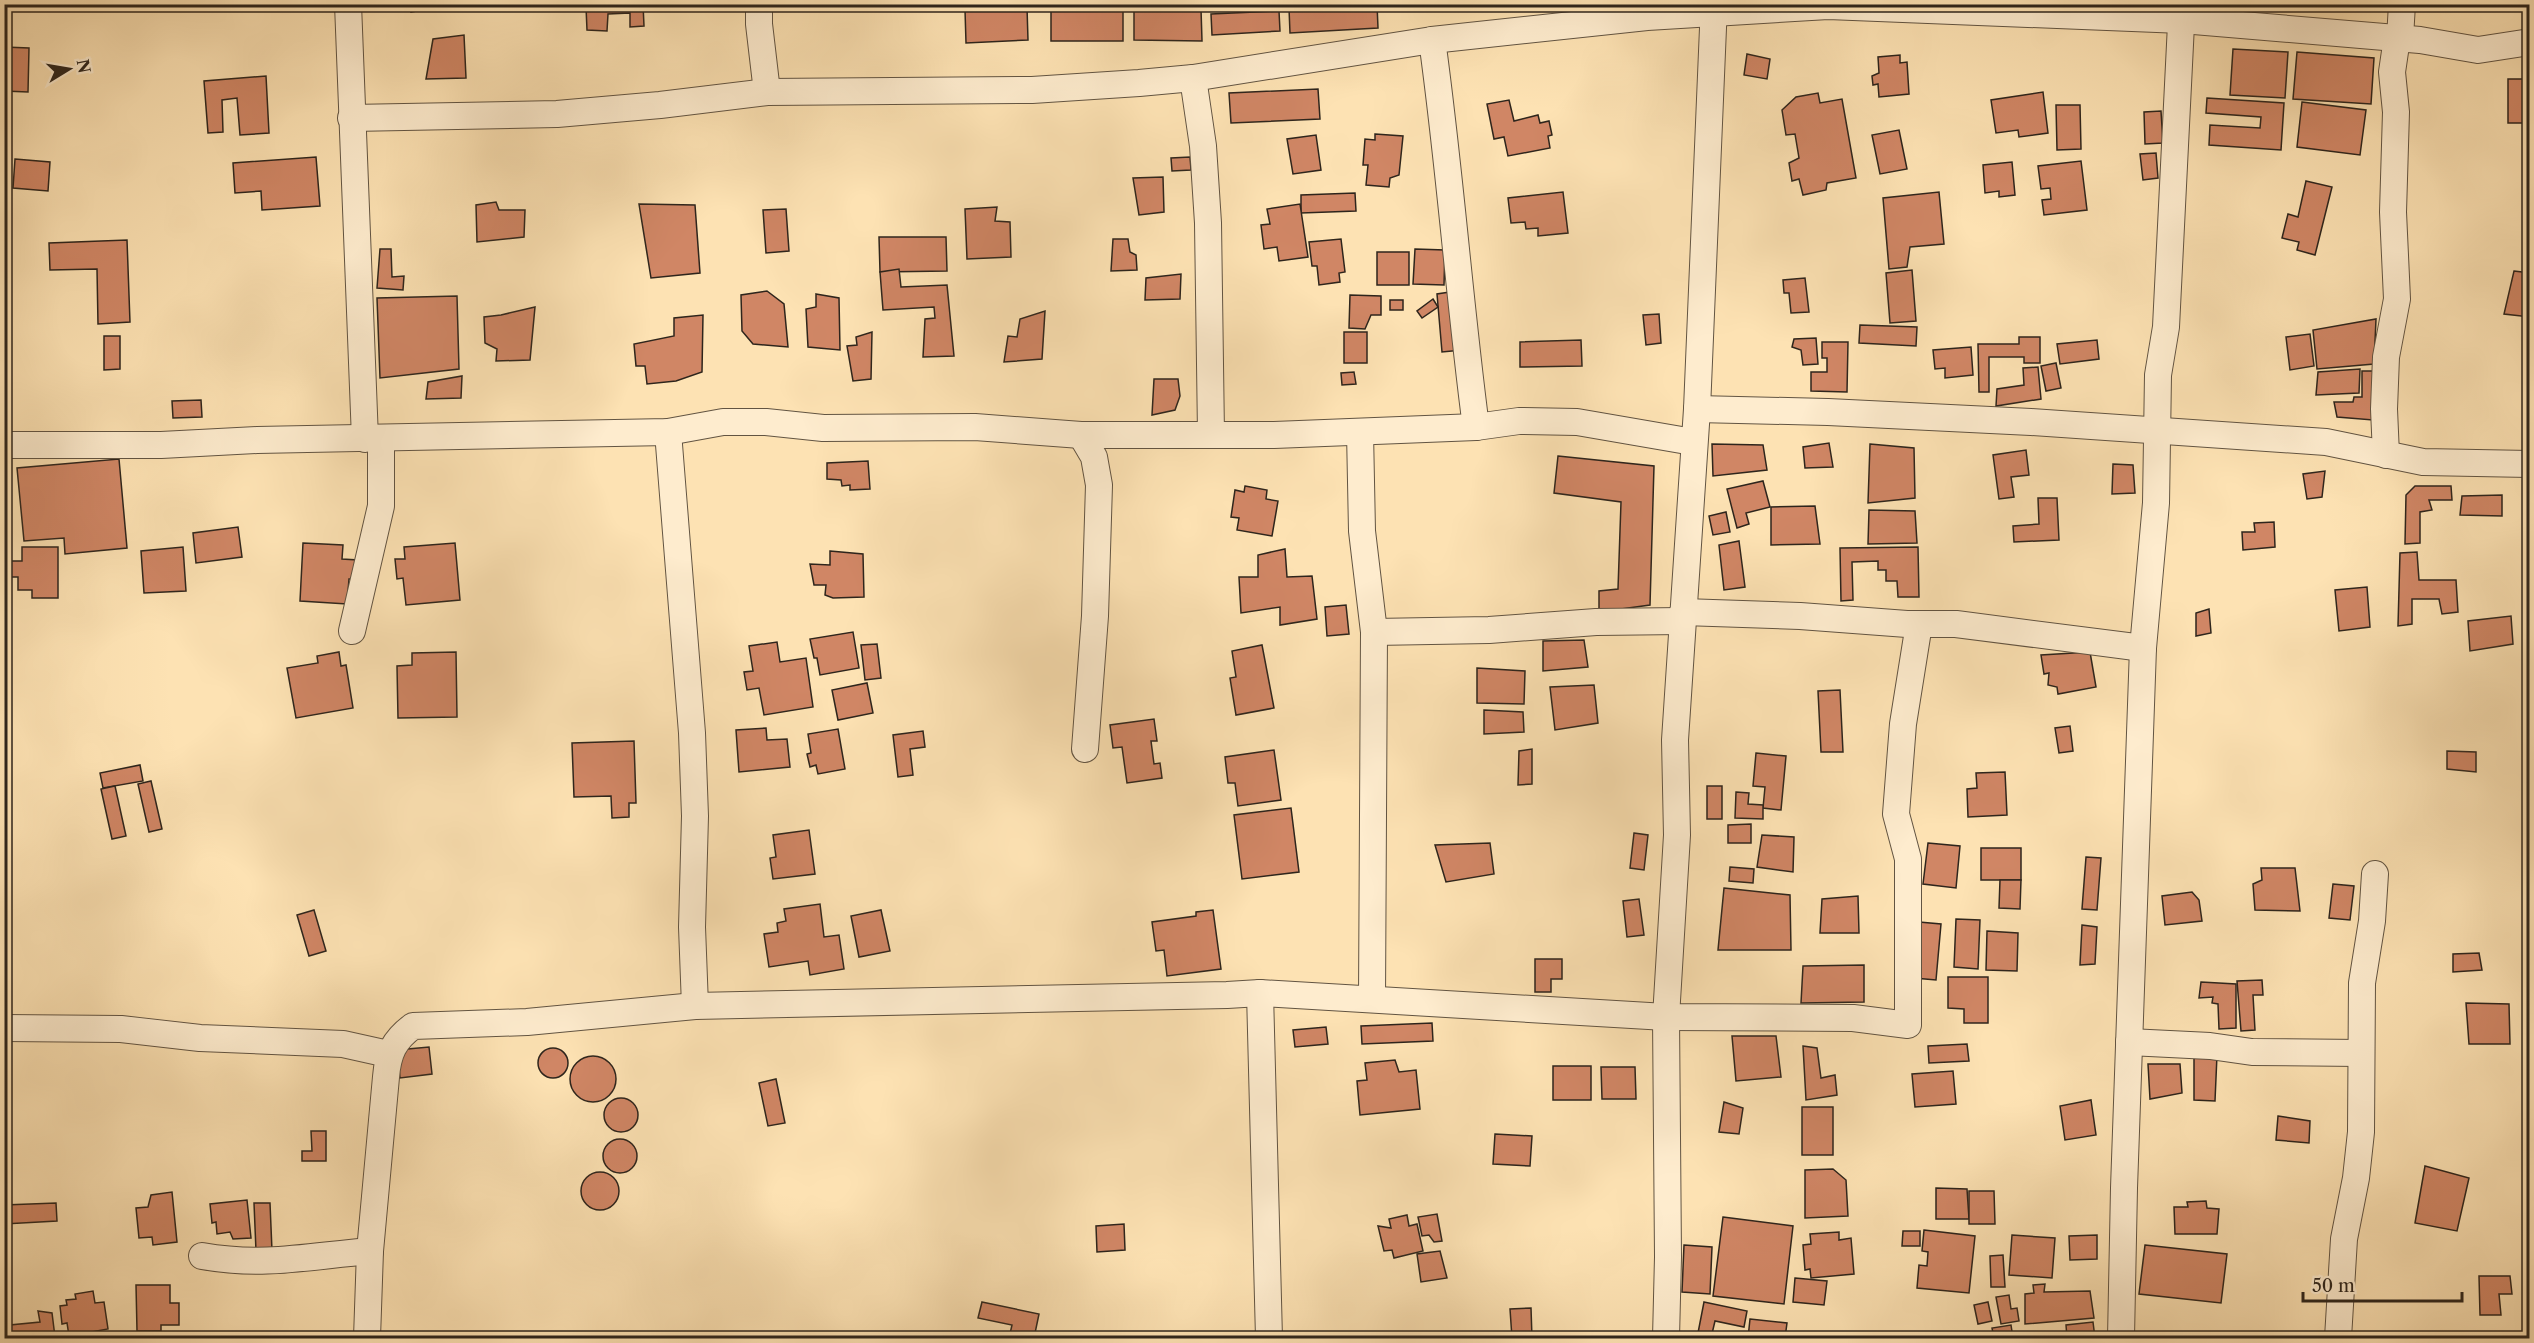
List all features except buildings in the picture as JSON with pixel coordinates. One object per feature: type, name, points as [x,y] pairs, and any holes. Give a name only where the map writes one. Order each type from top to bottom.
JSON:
[{"type":"street","points":[[348,4],[351,118],[373,439],[381,506],[352,631]]},
{"type":"street","points":[[759,4],[759,24],[767,92]]},
{"type":"street","points":[[2386,455],[2384,409],[2386,357],[2397,299],[2393,212],[2396,112],[2392,72],[2402,4]]},
{"type":"street","points":[[351,118],[557,114],[767,92],[1032,90],[1193,78],[1432,40],[1714,8],[1828,6],[2182,12],[2478,50],[2529,42]]},
{"type":"street","points":[[1666,1338],[1668,1257],[1666,1017],[1677,835],[1675,740],[1693,442],[1697,409],[1714,8]]},
{"type":"street","points":[[2121,1338],[2143,648],[2156,503],[2158,375],[2166,327],[2182,12]]},
{"type":"street","points":[[1432,40],[1454,230],[1460,307],[1476,426]]},
{"type":"street","points":[[1193,78],[1203,146],[1208,223],[1211,434]]},
{"type":"street","points":[[1697,409],[1828,412],[2326,441],[2423,462],[2529,464]]},
{"type":"street","points":[[4,445],[161,445],[258,440],[668,432],[723,422],[755,422],[823,428],[975,427],[1081,435],[1359,432],[1476,426],[1519,421],[1577,423],[1693,442]]},
{"type":"street","points":[[668,432],[692,733],[695,816],[692,927],[695,1006]]},
{"type":"street","points":[[1359,432],[1362,531],[1374,632],[1372,999]]},
{"type":"street","points":[[1081,435],[1094,457],[1099,485],[1095,616],[1085,748]]},
{"type":"street","points":[[1374,632],[1489,630],[1683,617],[1956,624],[2143,648]]},
{"type":"street","points":[[368,1338],[370,1251],[388,1054],[400,1035],[413,1026],[527,1022],[695,1006],[1260,993],[1666,1017],[1853,1018],[1908,1025],[1908,859],[1896,814],[1903,724],[1919,624]]},
{"type":"street","points":[[2338,1338],[2344,1239],[2356,1178],[2361,1132],[2362,983],[2372,921],[2375,874]]},
{"type":"street","points":[[1260,993],[1269,1338]]},
{"type":"street","points":[[4,1028],[121,1029],[200,1038],[343,1044],[388,1054]]},
{"type":"street","points":[[2129,1042],[2210,1046],[2253,1052],[2361,1053]]},
{"type":"street","points":[[202,1256],[264,1262],[370,1251]]}]
